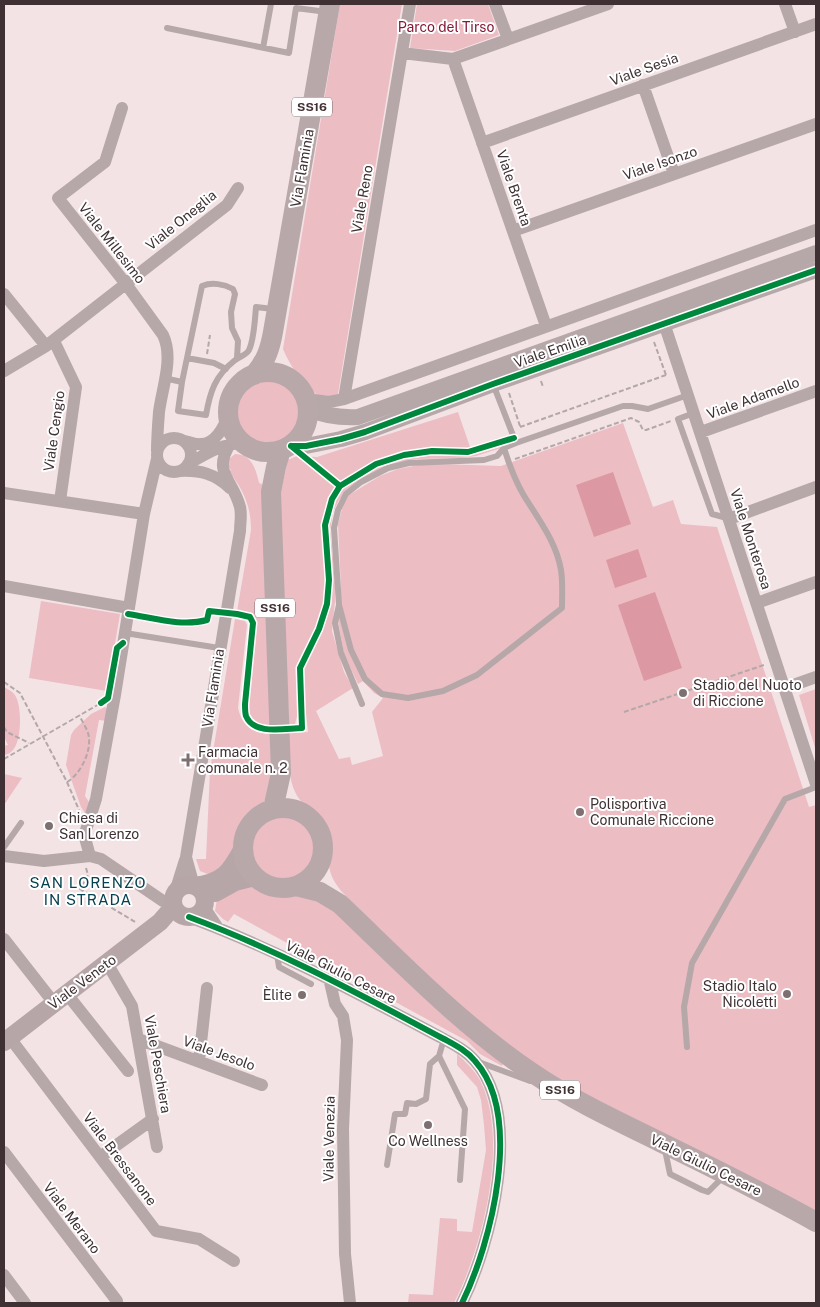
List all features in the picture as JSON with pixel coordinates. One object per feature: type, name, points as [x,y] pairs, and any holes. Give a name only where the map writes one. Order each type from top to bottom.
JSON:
[{"type":"main road","name":"Via Flaminia","points":[[254,375],[268,354],[274,332],[291,211],[329,8]]},
{"type":"main road","name":"Via Flaminia","points":[[274,332],[280,358],[294,382]]},
{"type":"main road","points":[[254,375],[265,372],[275,373],[285,376],[294,382]]},
{"type":"main road","name":"SS16","points":[[254,375],[245,379],[231,395],[228,405],[228,416],[232,431],[241,445],[265,468],[271,492],[281,773],[273,809]]},
{"type":"main road","name":"SS16","points":[[271,492],[276,467],[286,448],[298,439],[308,420],[307,404],[301,390],[294,382]]},
{"type":"main road","points":[[241,445],[261,452],[271,453],[286,448]]},
{"type":"main road","name":"SS16","points":[[281,773],[296,810]]},
{"type":"main road","points":[[273,809],[296,810],[310,818],[319,830],[324,845],[322,860],[312,876],[296,886],[279,888],[262,883],[246,864],[243,848],[244,839],[251,823],[257,817],[273,809]]},
{"type":"main road","points":[[194,886],[215,882],[228,873],[234,866],[243,848]]},
{"type":"main road","name":"Viale Giulio Cesare","points":[[322,860],[328,882],[340,904]]},
{"type":"main road","name":"Viale Veneto","points":[[7,1040],[155,926],[186,906],[235,882],[255,877]]},
{"type":"main road","points":[[186,906],[202,892],[194,886]]},
{"type":"main road","name":"Viale Giulio Cesare","points":[[296,886],[320,892],[340,904],[454,1013],[535,1075],[569,1095],[663,1144],[726,1174],[816,1222]]},
{"type":"street","name":"Viale Reno","points":[[344,398],[410,4]]},
{"type":"street","points":[[494,4],[508,39]]},
{"type":"street","points":[[402,53],[453,58],[508,39],[585,8],[608,4]]},
{"type":"street","points":[[785,4],[795,32]]},
{"type":"street","name":"Viale Sesia","points":[[482,142],[816,24]]},
{"type":"street","name":"Viale Brenta","points":[[453,58],[546,326]]},
{"type":"street","points":[[643,86],[674,174]]},
{"type":"street","name":"Viale Millesimo","points":[[87,857],[85,838],[89,818],[96,799],[144,514],[157,455],[159,413],[168,354],[164,335],[58,198],[105,162],[122,108]]},
{"type":"street","name":"Viale Isonzo","points":[[513,231],[816,124]]},
{"type":"street","name":"Viale Oneglia","points":[[4,371],[50,344],[227,205],[238,188]]},
{"type":"street","name":"Viale Emilia","points":[[307,404],[329,402],[344,398],[816,230]]},
{"type":"street","name":"Viale Emilia","points":[[286,448],[341,439],[500,387],[662,316],[816,253]]},
{"type":"street","name":"Viale Emilia","points":[[307,404],[321,414],[338,418],[358,417],[662,316],[816,270]]},
{"type":"street","points":[[4,294],[50,344]]},
{"type":"street","name":"Viale Monterosa","points":[[662,316],[816,782]]},
{"type":"street","name":"Viale Cengio","points":[[50,344],[76,387],[60,501]]},
{"type":"street","name":"Viale Adamello","points":[[700,432],[816,391]]},
{"type":"street","points":[[159,413],[164,430],[188,445],[191,454],[180,469]]},
{"type":"street","points":[[228,416],[212,441],[201,444],[179,439],[162,442],[157,455],[162,468],[180,469],[212,475],[233,491]]},
{"type":"street","name":"Viale Millesimo","points":[[147,500],[162,480],[180,469],[214,450],[241,445]]},
{"type":"street","name":"Via Flaminia","points":[[194,886],[186,857],[240,531],[240,505],[222,463],[223,455],[241,445]]},
{"type":"street","points":[[729,519],[816,487]]},
{"type":"street","points":[[4,493],[144,514]]},
{"type":"street","points":[[757,603],[816,582]]},
{"type":"street","points":[[4,586],[129,608]]},
{"type":"street","points":[[784,688],[816,677]]},
{"type":"street","points":[[4,856],[44,861],[87,857]]},
{"type":"street","name":"Viale Giulio Cesare","points":[[87,857],[101,859],[164,900],[186,906],[218,928],[329,978],[461,1048],[475,1061],[485,1075],[495,1101],[499,1126],[499,1153],[494,1210],[488,1236],[480,1262],[462,1303]]},
{"type":"street","points":[[186,857],[186,906]]},
{"type":"street","points":[[4,939],[128,1071]]},
{"type":"street","name":"Viale Peschiera","points":[[107,963],[132,1006],[158,1148]]},
{"type":"street","name":"Viale Venezia","points":[[329,978],[335,1004],[343,1016],[347,1034],[343,1129],[344,1254],[350,1303]]},
{"type":"street","points":[[199,1061],[207,988]]},
{"type":"street","name":"Viale Jesolo","points":[[138,1039],[262,1084]]},
{"type":"street","name":"Viale Bressanone","points":[[7,1040],[156,1231],[199,1238],[234,1261]]},
{"type":"street","points":[[100,1158],[152,1119]]},
{"type":"street","name":"Viale Merano","points":[[4,1152],[117,1301]]},
{"type":"street","points":[[4,1276],[25,1303]]},
{"type":"lane","points":[[264,48],[271,4]]},
{"type":"lane","points":[[167,28],[289,53],[296,6],[329,8]]},
{"type":"lane","points":[[237,358],[238,342],[232,328],[231,312],[233,289],[226,285],[208,283],[202,286],[178,410],[206,415],[212,387],[226,369],[237,358],[246,354],[250,348],[256,307],[277,310]]},
{"type":"lane","points":[[187,358],[226,369]]},
{"type":"lane","points":[[164,378],[182,382]]},
{"type":"lane","points":[[500,387],[516,443]]},
{"type":"lane","points":[[504,448],[522,492],[545,528],[554,547],[561,569],[563,588],[562,608],[477,675],[443,691],[408,698],[382,694],[365,679],[351,650],[339,604],[334,528],[338,510],[346,494],[361,482],[388,468],[410,463],[484,460],[497,456],[504,448],[516,443],[623,406],[648,409],[688,395]]},
{"type":"lane","points":[[694,413],[678,419],[712,514],[729,519]]},
{"type":"lane","points":[[339,604],[335,624],[340,647],[362,704]]},
{"type":"lane","points":[[125,633],[220,648]]},
{"type":"lane","points":[[687,1047],[684,1007],[692,963],[785,799],[816,782]]},
{"type":"lane","points":[[4,847],[21,822]]},
{"type":"lane","points":[[277,953],[279,967],[311,984]]},
{"type":"lane","points":[[387,1165],[395,1114],[405,1114],[406,1103],[416,1104],[426,1099],[430,1064],[439,1056],[444,1039]]},
{"type":"lane","points":[[439,1056],[465,1109],[460,1180]]},
{"type":"lane","points":[[475,1061],[569,1095]]},
{"type":"path","points":[[206,362],[210,335]]},
{"type":"path","points":[[653,340],[666,375]]},
{"type":"path","points":[[500,387],[520,426],[680,370]]},
{"type":"path","points":[[540,378],[543,387]]},
{"type":"path","points":[[508,461],[631,418],[636,420],[643,430],[678,419]]},
{"type":"path","points":[[624,712],[776,661]]},
{"type":"path","points":[[4,682],[20,693],[67,782],[83,818],[89,818]]},
{"type":"path","points":[[4,759],[108,698]]},
{"type":"path","points":[[67,782],[79,773],[89,744],[88,733],[79,715]]},
{"type":"path","points":[[4,727],[7,732],[17,739],[30,744]]},
{"type":"path","points":[[87,857],[88,875],[80,890],[155,926]]},
{"type":"green space","points":[[340,4],[402,4],[338,394],[322,398],[299,377],[283,349]]},
{"type":"green space","name":"Parco del Tirso","points":[[417,4],[488,4],[499,35],[455,51],[410,48]]},
{"type":"green space","points":[[262,381],[274,381],[290,390],[297,400],[299,412],[297,424],[290,434],[274,443],[262,443],[251,438],[242,429],[237,418],[237,406],[242,395],[251,386]]},
{"type":"green space","name":"Polisportiva Comunale Riccione","points":[[458,412],[470,447],[498,438],[501,448],[476,456],[416,459],[397,463],[379,470],[350,488],[339,500],[333,512],[330,530],[335,577],[332,631],[344,672],[353,688],[316,711],[339,759],[350,757],[352,765],[383,756],[372,712],[383,698],[374,693],[363,681],[358,684],[344,654],[338,621],[341,586],[338,524],[343,505],[349,495],[380,476],[398,469],[439,464],[501,466],[623,423],[653,507],[673,500],[681,524],[717,527],[809,807],[816,805],[816,1213],[555,1081],[451,999],[342,892],[332,876],[329,865],[331,843],[329,835],[320,819],[300,800],[292,785],[289,768],[288,733],[308,732],[306,713],[298,712],[295,724],[289,724],[279,500],[288,460],[297,456],[317,457]]},
{"type":"green space","points":[[235,454],[246,457],[249,460],[255,468],[259,483],[262,484],[271,725],[262,724],[252,719],[247,708],[256,624],[249,614],[237,611],[251,530],[250,514],[246,499],[239,485],[229,472],[231,470],[228,466],[228,460]]},
{"type":"green space","points":[[41,601],[120,614],[107,691],[29,678]]},
{"type":"green space","points":[[235,619],[245,621],[247,625],[238,708],[242,720],[249,728],[265,734],[271,734],[271,777],[268,794],[264,802],[247,817],[241,826],[234,857],[210,875],[200,871],[196,859],[206,859],[210,770]]},
{"type":"green space","points":[[4,687],[15,695],[18,702],[20,726],[15,748],[4,755],[4,746],[8,745],[4,737]]},
{"type":"green space","points":[[816,689],[816,751],[799,695]]},
{"type":"green space","points":[[105,707],[109,710],[107,721],[99,720],[85,796],[91,805],[85,813],[81,807],[66,765],[71,735],[91,714]]},
{"type":"green space","points":[[4,774],[22,778],[4,805]]},
{"type":"green space","points":[[277,816],[289,816],[306,825],[313,836],[315,848],[313,860],[306,871],[289,880],[277,880],[265,875],[256,866],[251,854],[251,842],[256,830],[265,821]]},
{"type":"green space","points":[[251,885],[271,894],[286,896],[295,894],[323,901],[503,1064],[502,1066],[480,1054],[467,1041],[234,914],[228,922],[215,911],[217,899]]},
{"type":"green space","points":[[457,1054],[470,1066],[480,1080],[489,1104],[493,1132],[493,1162],[489,1193],[475,1253],[454,1303],[408,1303],[409,1294],[433,1295],[440,1218],[457,1219],[457,1231],[472,1232],[486,1150],[484,1125],[481,1100],[477,1087],[457,1065]]},
{"type":"shaded area","points":[[613,472],[631,524],[594,537],[576,485]]},
{"type":"shaded area","points":[[638,549],[647,577],[615,588],[606,560]]},
{"type":"shaded area","points":[[655,592],[682,668],[644,681],[618,605]]},
{"type":"cycle path","points":[[291,446],[306,446],[365,432],[493,384],[816,270]]},
{"type":"cycle path","points":[[128,614],[188,623],[207,620],[209,611],[250,617],[253,623],[245,704],[246,716],[250,722],[263,729],[302,728],[300,668],[319,629],[327,604],[329,580],[325,525],[332,499],[340,486],[376,464],[404,455],[432,451],[468,452],[514,438]]},
{"type":"cycle path","points":[[291,446],[340,486]]},
{"type":"cycle path","points":[[101,703],[108,698],[117,648],[123,643]]},
{"type":"cycle path","points":[[189,917],[255,944],[350,990],[465,1051],[475,1061],[490,1085],[498,1114],[500,1146],[498,1180],[492,1215],[473,1278],[462,1303]]},
{"type":"place","name":"Stadio del Nuoto di Riccione","points":[[683,693]]},
{"type":"place","name":"Farmacia comunale n. 2","points":[[188,760]]},
{"type":"place","name":"Polisportiva Comunale Riccione","points":[[580,812]]},
{"type":"place","name":"Chiesa di San Lorenzo","points":[[49,826]]},
{"type":"place","name":"Stadio Italo Nicoletti","points":[[787,994]]},
{"type":"place","name":"Èlite","points":[[302,995]]},
{"type":"place","name":"Co Wellness","points":[[428,1125]]},
{"type":"district","name":"SAN LORENZO IN STRADA","points":[[88,892]]}]
